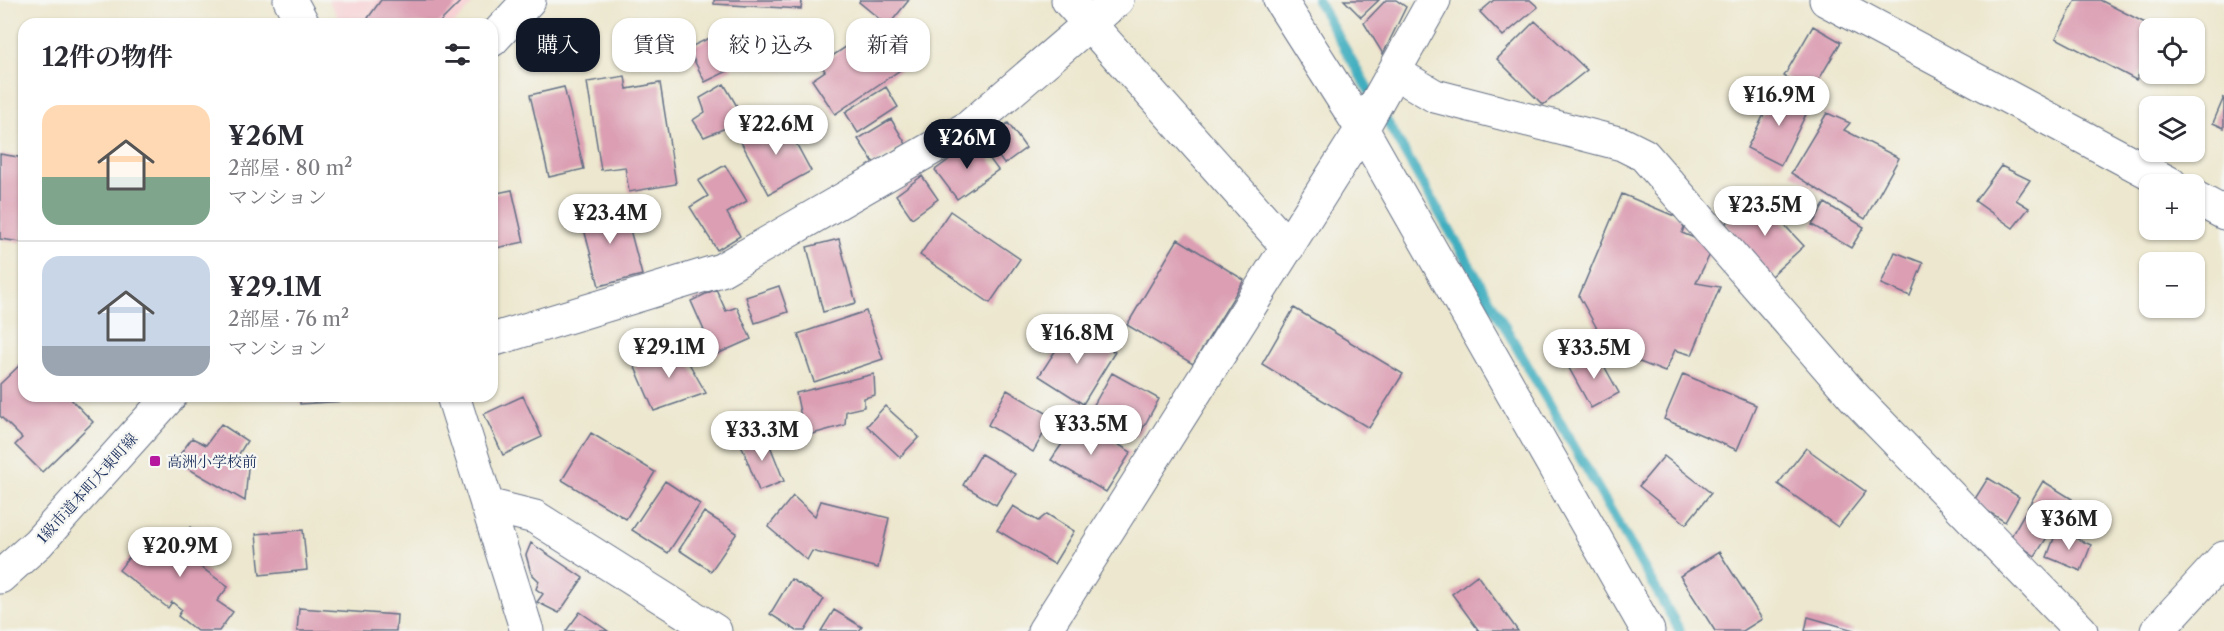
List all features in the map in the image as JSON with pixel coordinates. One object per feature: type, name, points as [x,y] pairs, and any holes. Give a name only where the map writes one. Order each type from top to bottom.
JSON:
[{"type":"street","points":[[290,0],[300,18]]},
{"type":"street","points":[[498,34],[529,0]]},
{"type":"street","points":[[498,338],[721,270],[969,127],[1078,11],[1117,0]]},
{"type":"street","points":[[1280,0],[1362,129],[1648,631]]},
{"type":"street","points":[[1044,631],[1362,129],[1434,0]]},
{"type":"street","points":[[1826,0],[2151,174]]},
{"type":"street","points":[[1078,11],[1288,247]]},
{"type":"street","points":[[1394,72],[1435,96],[1622,144],[1644,155],[1855,398],[2081,631]]},
{"type":"street","points":[[2205,203],[2224,213]]},
{"type":"street","name":"1級市道本町大東町線","points":[[0,577],[38,543],[165,402]]},
{"type":"street","points":[[455,402],[527,631]]},
{"type":"street","points":[[487,505],[535,517],[715,631]]},
{"type":"street","points":[[2157,631],[2224,558]]},
{"type":"shaded area","points":[[328,0],[477,0],[460,18],[338,18]]},
{"type":"building","points":[[381,0],[462,0],[444,18],[368,18]]},
{"type":"building","points":[[714,0],[802,0],[801,9],[714,4]]},
{"type":"building","points":[[860,0],[909,0],[894,18],[878,18],[859,2]]},
{"type":"building","points":[[1344,0],[1379,0],[1361,17]]},
{"type":"building","points":[[1386,0],[1396,0],[1406,7],[1383,54],[1364,23]]},
{"type":"building","points":[[1494,0],[1530,0],[1538,7],[1503,36],[1480,12]]},
{"type":"building","points":[[2076,0],[2100,0],[2139,20],[2139,74],[2136,80],[2056,38]]},
{"type":"building","points":[[1535,21],[1587,70],[1543,105],[1497,59]]},
{"type":"building","points":[[1813,26],[1841,42],[1811,93],[1784,76]]},
{"type":"building","points":[[708,39],[708,72],[726,72],[705,82],[696,64],[696,44]]},
{"type":"building","points":[[846,47],[846,72],[897,72],[835,114],[812,80],[824,72],[834,72],[834,55]]},
{"type":"building","points":[[625,76],[627,89],[660,83],[676,184],[629,192],[625,167],[601,170],[587,82]]},
{"type":"building","points":[[724,84],[745,120],[704,137],[693,120],[705,112],[700,98]]},
{"type":"building","points":[[564,87],[584,169],[549,177],[530,95]]},
{"type":"building","points":[[886,87],[898,107],[858,133],[845,112]]},
{"type":"building","points":[[1777,89],[1810,106],[1781,165],[1747,148]]},
{"type":"building","points":[[2224,97],[2224,128],[2213,123]]},
{"type":"building","points":[[1827,113],[1850,123],[1844,130],[1899,158],[1865,219],[1791,173]]},
{"type":"building","points":[[782,117],[811,171],[769,194],[740,140]]},
{"type":"building","points":[[891,119],[906,144],[874,163],[858,139]]},
{"type":"building","points":[[1008,123],[1026,148],[1004,164],[986,139]]},
{"type":"building","points":[[976,140],[998,170],[957,199],[935,170]]},
{"type":"building","points":[[0,154],[18,157],[18,242],[0,239]]},
{"type":"building","points":[[725,165],[747,201],[727,213],[740,236],[717,250],[690,207],[708,196],[698,181]]},
{"type":"building","points":[[2001,166],[2030,180],[2016,200],[2029,208],[2013,228],[1975,201]]},
{"type":"building","points":[[922,176],[938,199],[912,218],[896,195]]},
{"type":"building","points":[[512,190],[524,242],[498,248],[498,193]]},
{"type":"building","points":[[1622,194],[1686,221],[1682,233],[1714,246],[1696,283],[1720,287],[1692,355],[1675,350],[1665,372],[1609,350],[1579,296]]},
{"type":"building","points":[[1760,199],[1804,246],[1771,276],[1725,224]]},
{"type":"building","points":[[607,202],[612,222],[627,218],[642,275],[599,286],[579,210]]},
{"type":"building","points":[[1825,203],[1864,227],[1851,248],[1812,225]]},
{"type":"building","points":[[950,211],[1020,259],[990,303],[920,255]]},
{"type":"building","points":[[839,239],[856,303],[823,312],[807,247]]},
{"type":"building","points":[[1178,239],[1244,280],[1193,364],[1127,325]]},
{"type":"building","points":[[1895,252],[1923,263],[1910,296],[1881,284]]},
{"type":"building","points":[[779,286],[788,312],[755,323],[746,297]]},
{"type":"building","points":[[716,289],[726,311],[737,307],[751,339],[715,355],[691,301]]},
{"type":"building","points":[[1294,308],[1403,374],[1369,428],[1262,364]]},
{"type":"building","points":[[866,311],[883,359],[814,382],[798,334]]},
{"type":"building","points":[[1070,328],[1115,352],[1083,404],[1039,376]]},
{"type":"building","points":[[679,346],[706,393],[654,411],[634,365]]},
{"type":"building","points":[[1597,353],[1619,393],[1591,408],[1569,368]]},
{"type":"building","points":[[18,367],[18,402],[74,402],[93,422],[42,472],[15,445],[22,438],[0,416],[0,384]]},
{"type":"building","points":[[1112,373],[1159,399],[1138,437],[1091,410]]},
{"type":"building","points":[[874,374],[875,395],[864,398],[864,407],[846,411],[845,425],[805,436],[796,393]]},
{"type":"building","points":[[1683,374],[1756,405],[1737,450],[1664,419]]},
{"type":"building","points":[[1007,390],[1053,417],[1033,452],[988,425]]},
{"type":"building","points":[[523,396],[542,437],[503,455],[484,414]]},
{"type":"building","points":[[300,402],[330,402],[300,404]]},
{"type":"building","points":[[885,406],[919,437],[900,457],[867,426]]},
{"type":"building","points":[[1078,420],[1131,452],[1106,492],[1051,460]]},
{"type":"building","points":[[221,424],[247,441],[234,462],[248,468],[245,501],[175,461],[192,438],[206,445]]},
{"type":"building","points":[[591,433],[655,472],[626,519],[562,480]]},
{"type":"building","points":[[765,433],[784,481],[759,491],[740,442]]},
{"type":"building","points":[[1806,448],[1866,492],[1838,527],[1778,484]]},
{"type":"building","points":[[981,454],[1015,474],[996,505],[963,485]]},
{"type":"building","points":[[1664,456],[1711,493],[1686,524],[1639,486]]},
{"type":"building","points":[[1988,478],[2019,497],[2005,522],[1973,502]]},
{"type":"building","points":[[665,481],[700,504],[668,553],[632,530]]},
{"type":"building","points":[[2043,481],[2072,499],[2035,556],[2010,538]]},
{"type":"building","points":[[793,496],[815,516],[821,501],[889,518],[878,568],[812,551],[807,560],[768,527]]},
{"type":"building","points":[[1013,506],[1038,521],[1047,514],[1074,531],[1054,564],[997,530]]},
{"type":"building","points":[[704,512],[737,533],[711,571],[679,550]]},
{"type":"building","points":[[190,527],[216,547],[201,567],[228,587],[217,601],[233,612],[219,631],[197,631],[178,616],[182,610],[172,602],[168,608],[119,570],[148,533],[156,539],[160,534],[176,546]]},
{"type":"building","points":[[303,530],[307,570],[260,575],[256,534]]},
{"type":"building","points":[[2057,530],[2091,545],[2081,571],[2047,557]]},
{"type":"building","points":[[531,543],[583,578],[559,613],[537,602],[543,594],[536,589],[539,581],[531,573],[526,555]]},
{"type":"building","points":[[1719,552],[1762,619],[1743,631],[1715,631],[1680,576]]},
{"type":"building","points":[[1477,575],[1518,631],[1479,631],[1452,594]]},
{"type":"building","points":[[791,579],[824,599],[805,631],[797,631],[770,614]]},
{"type":"building","points":[[299,608],[397,615],[396,631],[297,631]]},
{"type":"building","points":[[834,610],[862,627],[859,631],[821,631]]},
{"type":"building","points":[[580,612],[608,631],[566,631]]},
{"type":"building","points":[[1808,617],[1854,630],[1854,631],[1805,631]]},
{"type":"waterway","points":[[1317,0],[1680,631]]},
{"type":"place","name":"高洲小学校前","points":[[155,461]]}]
